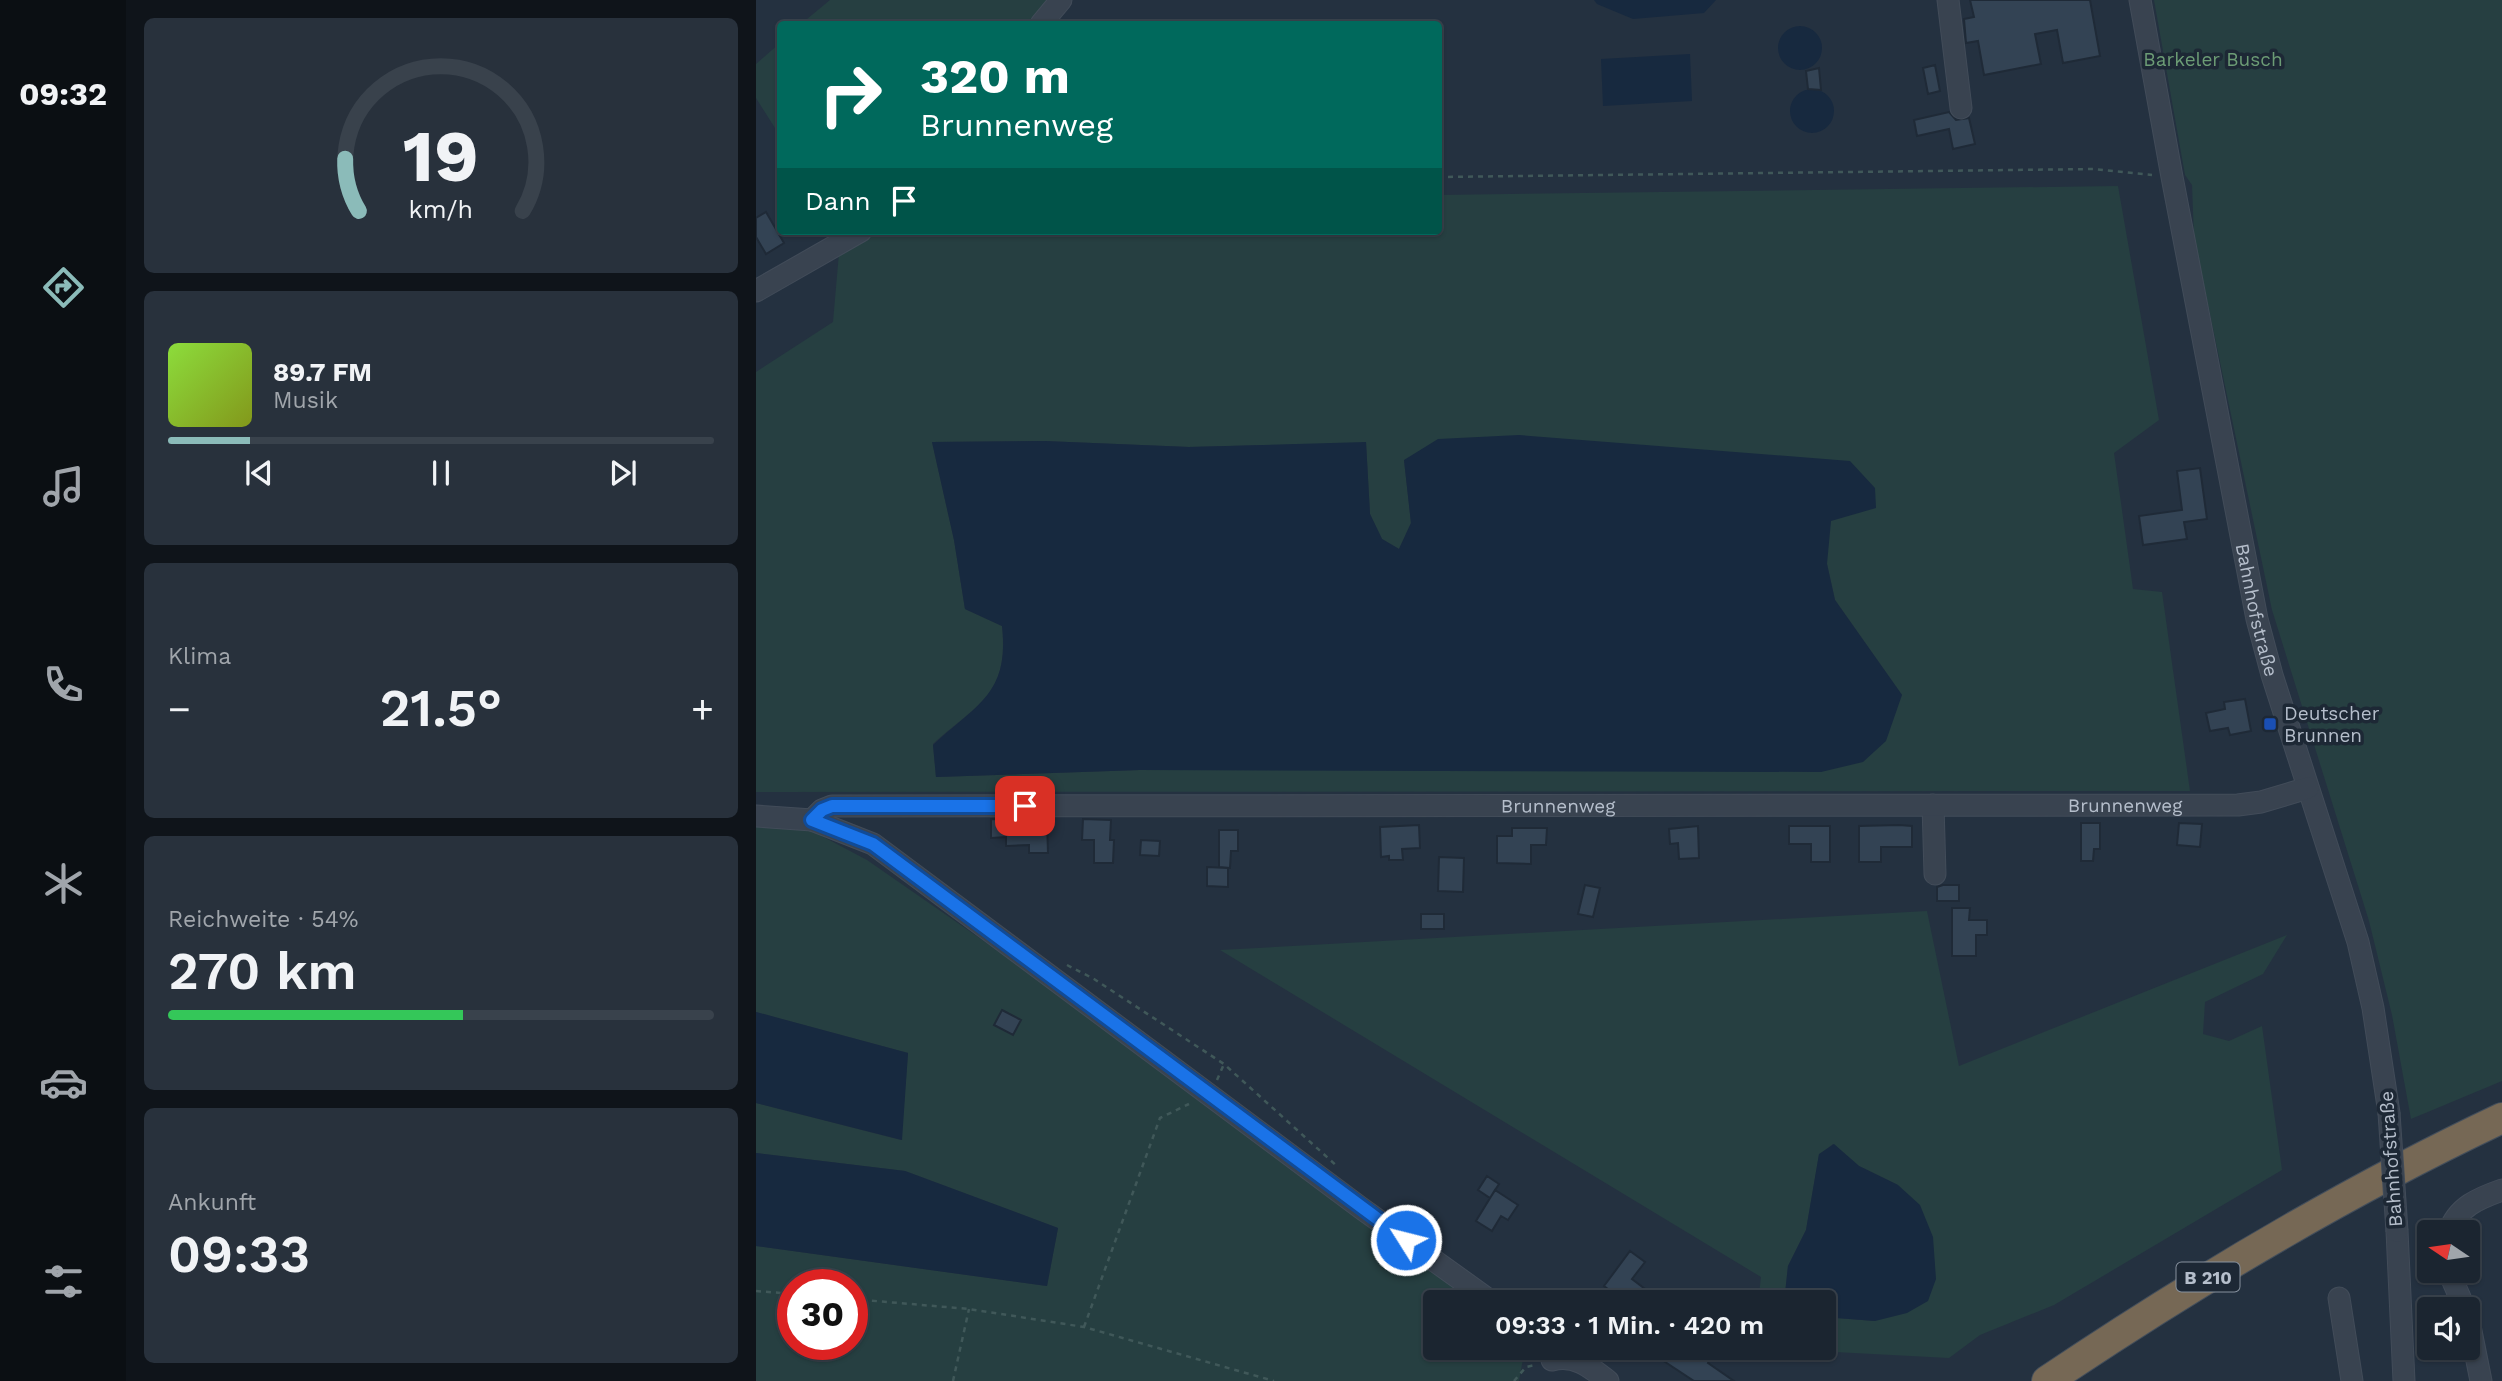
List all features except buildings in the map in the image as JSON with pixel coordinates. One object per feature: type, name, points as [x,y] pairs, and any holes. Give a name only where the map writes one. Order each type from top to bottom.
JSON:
[{"type":"highway","name":"B 210","points":[[2047,1381],[2139,1320],[2280,1234],[2355,1192],[2502,1118]]},
{"type":"street","points":[[1044,21],[1061,0]]},
{"type":"street","points":[[1948,0],[1961,108]]},
{"type":"street","name":"Bahnhofstraße","points":[[2140,0],[2257,619],[2272,675],[2358,942],[2373,1007],[2389,1113],[2404,1381]]},
{"type":"street","points":[[756,291],[853,235]]},
{"type":"street","name":"Brunnenweg","points":[[812,820],[822,810],[832,806],[2238,805],[2261,802],[2308,788]]},
{"type":"street","points":[[1933,805],[1935,874]]},
{"type":"street","points":[[756,816],[812,820],[873,844],[1361,1208],[1475,1290]]},
{"type":"street","points":[[2453,1220],[2467,1206],[2502,1190]]},
{"type":"street","points":[[2339,1298],[2352,1381]]},
{"type":"street","points":[[1552,1363],[1564,1357],[1575,1359],[1608,1381]]},
{"type":"street","points":[[2477,1360],[2481,1381]]},
{"type":"path","points":[[1442,177],[2094,169],[2172,177]]},
{"type":"path","points":[[1084,1327],[1160,1118],[1210,1094]]},
{"type":"path","points":[[756,1291],[777,1293]]},
{"type":"path","points":[[868,1300],[969,1309],[1084,1327],[1274,1381]]},
{"type":"path","points":[[953,1381],[969,1309]]},
{"type":"path","points":[[1514,1381],[1526,1367],[1552,1363]]},
{"type":"green space","points":[[830,0],[1053,0],[1035,21],[805,21]]},
{"type":"green space","name":"Barkeler Busch","points":[[2154,0],[2502,0],[2502,1081],[2411,1119],[2392,1015],[2369,921],[2272,610],[2194,238],[2192,185],[2185,175]]},
{"type":"green space","points":[[777,46],[777,131],[756,98],[756,64]]},
{"type":"green space","points":[[2118,186],[2159,420],[2114,453],[2133,589],[2162,592],[2190,791],[756,792],[756,372],[833,322],[839,253],[867,235],[1442,235],[1442,195]],"holes":[[[1044,441],[1189,447],[1366,443],[1370,514],[1382,539],[1399,549],[1411,523],[1404,460],[1827,564],[1835,600],[1902,695],[1139,770],[936,777],[933,744],[987,696],[995,683],[1003,649],[1002,626],[965,609],[954,540],[932,442]]]},
{"type":"green space","points":[[756,821],[799,824],[867,860],[1148,1055],[1459,1290],[1423,1290],[1423,1360],[1523,1360],[1519,1381],[756,1381],[756,1246],[1047,1286],[1058,1228],[905,1171],[756,1153],[756,1103],[901,1140],[908,1053],[756,1012]]},
{"type":"green space","points":[[1927,911],[1959,1066],[2287,935],[2263,974],[2205,1002],[2203,1034],[2229,1041],[2262,1026],[2282,1170],[2054,1305],[1980,1335],[1949,1358],[1836,1352],[1836,1318],[1875,1321],[1898,1185],[1859,1166],[1833,1144],[1819,1155],[1806,1230],[1788,1266],[1785,1290],[1759,1290],[1761,1277],[1220,950]]},
{"type":"water","points":[[1594,0],[1716,0],[1704,13],[1633,19],[1597,4]]},
{"type":"water","points":[[1800,26],[1816,32],[1822,48],[1816,64],[1800,70],[1784,64],[1778,48],[1784,32]]},
{"type":"water","points":[[1690,54],[1692,101],[1603,106],[1601,59]]},
{"type":"water","points":[[1812,89],[1827,96],[1834,111],[1827,126],[1812,133],[1797,126],[1790,111],[1797,96]]},
{"type":"water","points":[[1519,435],[1850,461],[1875,488],[1876,508],[1831,521],[1827,564],[1835,600],[1902,695],[1886,741],[1863,762],[1821,772],[1139,770],[936,777],[933,745],[987,696],[1001,668],[1003,649],[1002,626],[965,609],[954,540],[932,442],[1044,441],[1189,447],[1366,442],[1370,514],[1382,539],[1399,549],[1411,523],[1404,460],[1438,439]]},
{"type":"water","points":[[756,1012],[908,1053],[902,1140],[756,1103]]},
{"type":"water","points":[[1834,1144],[1859,1166],[1898,1185],[1920,1205],[1933,1237],[1936,1279],[1928,1301],[1907,1313],[1875,1321],[1836,1318],[1836,1290],[1785,1290],[1788,1266],[1806,1230],[1819,1154]]},
{"type":"water","points":[[756,1153],[905,1171],[1058,1228],[1047,1286],[756,1246]]},
{"type":"place","name":"Deutscher Brunnen","points":[[2270,724]]},
{"type":"route","points":[[1025,806],[832,806],[822,810],[812,820],[873,844],[1406,1240]]}]
